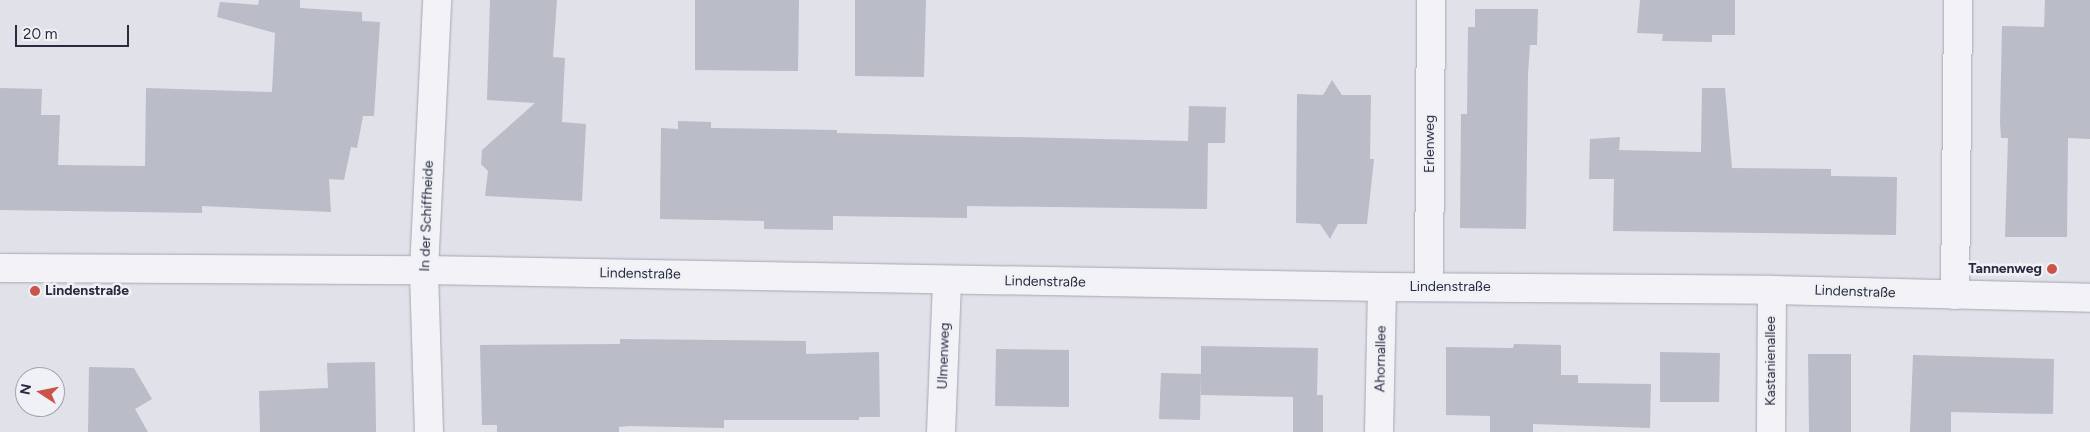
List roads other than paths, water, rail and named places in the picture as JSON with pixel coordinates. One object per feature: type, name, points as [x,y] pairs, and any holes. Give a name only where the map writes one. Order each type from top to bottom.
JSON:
[{"type":"street","name":"In der Schiffheide","points":[[429,432],[424,270],[437,0]]},
{"type":"street","name":"Erlenweg","points":[[1429,287],[1431,0]]},
{"type":"street","points":[[1955,295],[1958,0]]},
{"type":"street","name":"Lindenstraße","points":[[0,268],[424,270],[1382,287],[1772,290],[2090,298]]},
{"type":"street","name":"Ulmenweg","points":[[941,432],[947,280]]},
{"type":"street","name":"Ahornallee","points":[[1379,432],[1382,287]]},
{"type":"street","name":"Kastanienallee","points":[[1771,432],[1772,290]]},
{"type":"place","name":"Tannenweg","points":[[2052,269]]},
{"type":"place","name":"Lindenstraße","points":[[35,291]]}]
